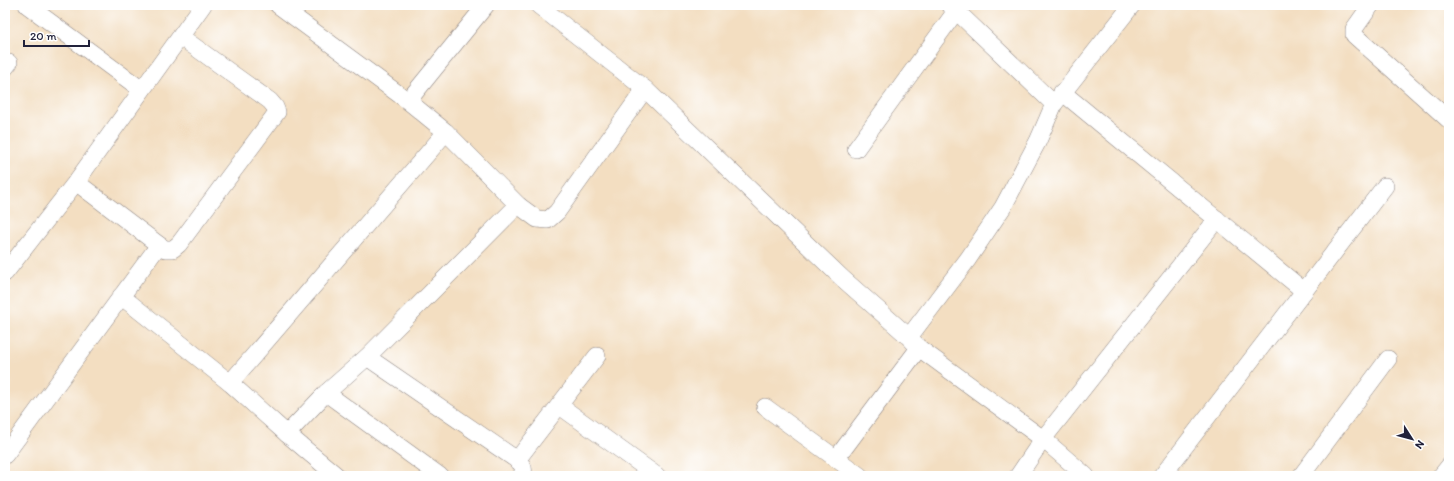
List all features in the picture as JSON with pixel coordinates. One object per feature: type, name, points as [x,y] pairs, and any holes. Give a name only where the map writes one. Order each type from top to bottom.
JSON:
[{"type":"street","points":[[27,5],[142,90]]},
{"type":"street","points":[[5,273],[76,182],[203,5]]},
{"type":"street","points":[[278,5],[408,101],[446,132],[518,205],[537,219],[548,220],[557,212],[645,89]]},
{"type":"street","points":[[408,101],[486,5]]},
{"type":"street","points":[[538,5],[645,89],[842,278],[914,343],[1043,438],[1086,476]]},
{"type":"street","points":[[836,459],[1003,207],[1038,141],[1058,98],[1132,5]]},
{"type":"street","points":[[1371,5],[1354,29],[1354,35],[1449,120]]},
{"type":"street","points":[[856,150],[953,8],[1058,98],[1217,219],[1304,291]]},
{"type":"street","points":[[76,182],[159,245],[165,249],[173,249],[179,244],[277,112],[270,101],[181,37]]},
{"type":"street","points":[[230,383],[446,132]]},
{"type":"street","points":[[1162,476],[1385,186]]},
{"type":"street","points":[[287,434],[326,393],[367,357],[518,205]]},
{"type":"street","points":[[1018,476],[1043,438],[1217,219]]},
{"type":"street","points":[[5,455],[159,245]]},
{"type":"street","points":[[121,296],[230,383],[331,474]]},
{"type":"street","points":[[367,357],[519,468],[560,406],[597,356]]},
{"type":"street","points":[[1301,476],[1388,359]]},
{"type":"street","points":[[326,393],[440,476]]},
{"type":"street","points":[[560,406],[657,476]]},
{"type":"street","points":[[765,406],[860,476]]},
{"type":"street","points":[[1441,476],[1449,466]]}]
